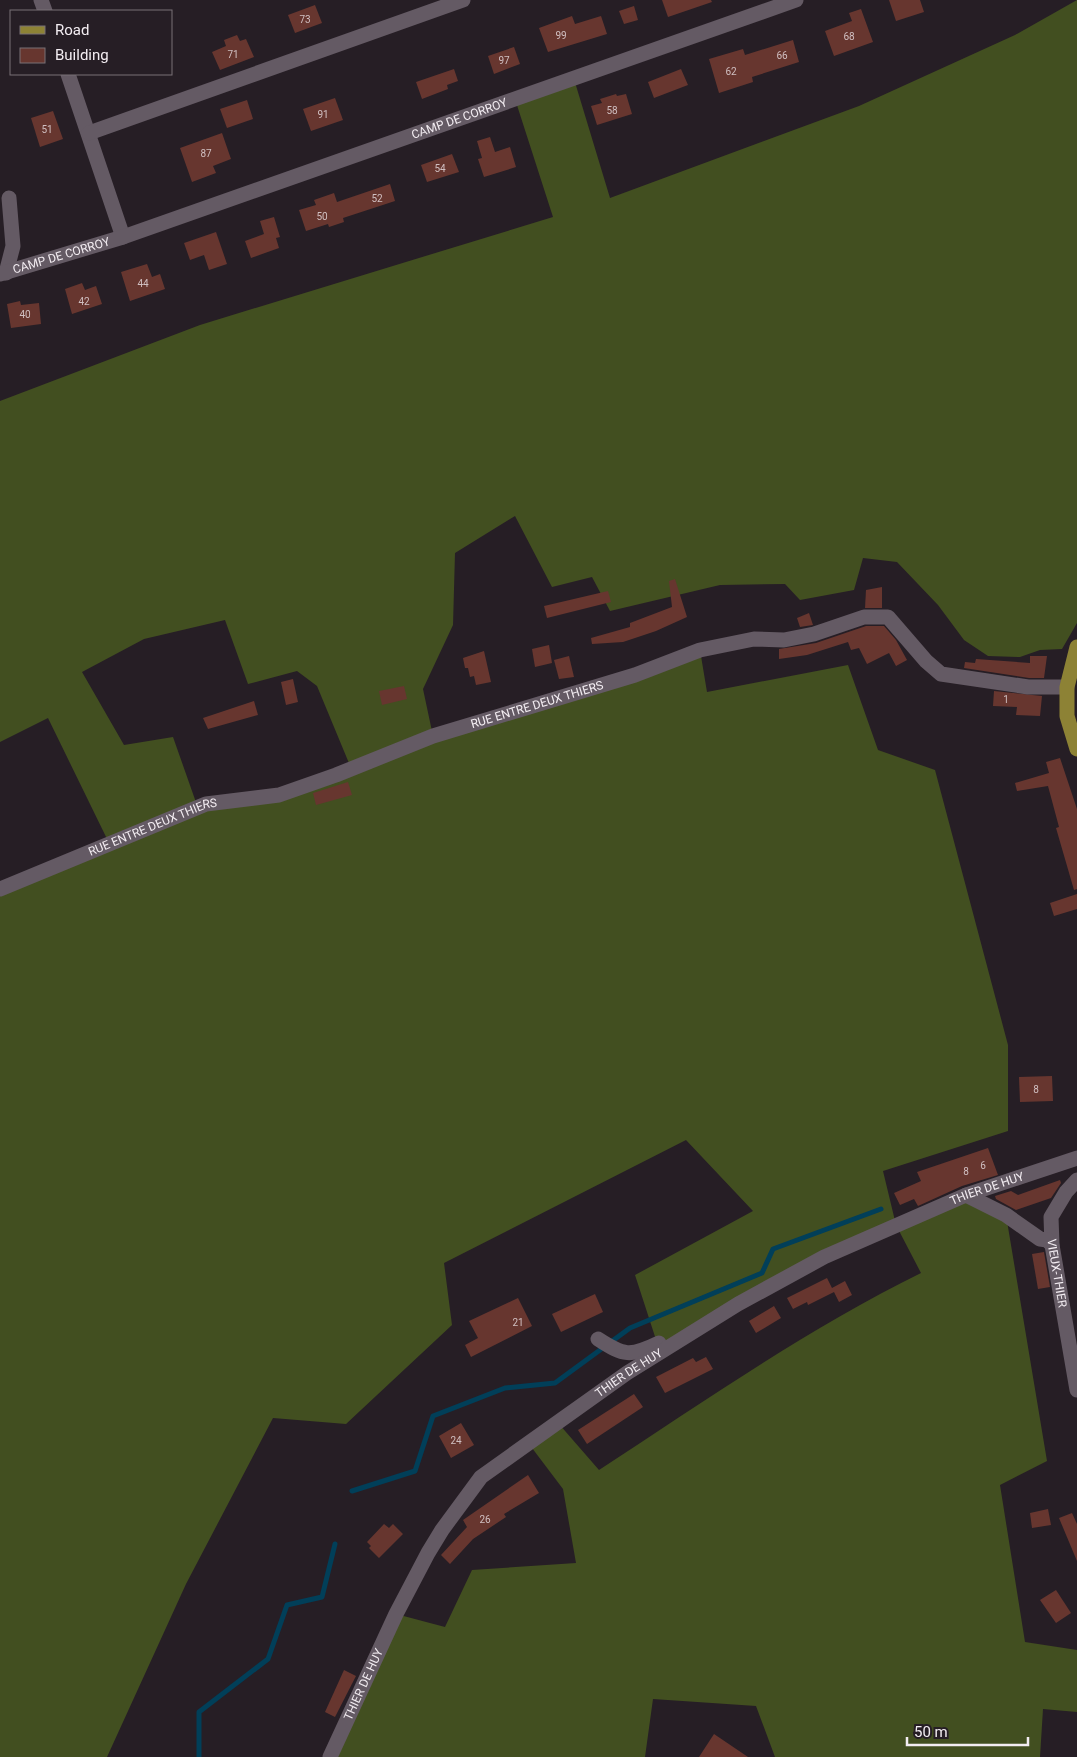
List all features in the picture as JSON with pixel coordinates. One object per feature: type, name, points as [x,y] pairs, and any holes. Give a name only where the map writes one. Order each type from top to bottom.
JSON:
[{"type":"main road","points":[[1077,647],[1067,687],[1067,716],[1077,749]]},
{"type":"street","points":[[89,133],[463,0]]},
{"type":"street","name":"CAMP DE CORROY","points":[[3,274],[123,237],[796,0]]},
{"type":"street","name":"CAMP DE CORROY","points":[[68,75],[123,237]]},
{"type":"street","points":[[3,274],[13,246],[9,198]]},
{"type":"street","name":"RUE ENTRE DEUX THIERS","points":[[0,889],[206,804],[279,795],[336,776],[433,736],[635,675],[700,650],[754,639],[784,640],[814,634],[864,617],[888,617],[926,661],[941,674],[1028,687],[1067,687]]},
{"type":"street","name":"THIER DE HUY","points":[[330,1757],[392,1623],[428,1553],[474,1484],[628,1373],[705,1325],[824,1257],[966,1195],[1077,1158]]},
{"type":"street","name":"VIEUX-THIER","points":[[1077,1180],[1066,1192],[1051,1217],[1052,1245],[1077,1390]]},
{"type":"street","points":[[966,1195],[1006,1215],[1052,1245]]},
{"type":"street","points":[[598,1339],[621,1353],[642,1351],[686,1330],[705,1325]]},
{"type":"green space","points":[[1077,0],[1077,623],[1062,649],[1040,650],[1020,657],[988,656],[964,640],[938,605],[897,562],[863,558],[854,590],[800,600],[785,584],[720,585],[610,611],[592,577],[552,587],[515,516],[455,553],[453,625],[423,689],[433,736],[700,650],[707,692],[848,665],[878,750],[935,770],[1008,1045],[1008,1131],[883,1171],[896,1225],[660,1352],[635,1275],[753,1211],[686,1140],[444,1263],[452,1325],[346,1424],[273,1418],[186,1584],[107,1757],[0,1757],[0,889],[109,843],[48,718],[0,742],[0,401],[200,325],[553,217],[515,99],[574,79],[610,198],[859,106],[1015,35]],"holes":[[[225,620],[248,684],[297,671],[317,686],[351,768],[279,795],[198,808],[173,737],[124,745],[82,672],[144,639]]]},
{"type":"green space","points":[[966,1195],[1006,1215],[1047,1461],[1000,1485],[1025,1642],[1077,1650],[1077,1712],[1043,1709],[1040,1757],[775,1757],[756,1706],[653,1699],[645,1757],[330,1757],[396,1614],[445,1627],[472,1570],[576,1563],[563,1489],[529,1444],[559,1424],[599,1470],[797,1342],[879,1294],[921,1273],[896,1225]]},
{"type":"building","points":[[662,0],[711,0],[712,2],[668,17]]},
{"type":"building","points":[[889,0],[920,0],[924,12],[896,21]]},
{"type":"building","points":[[315,5],[322,23],[295,33],[288,15]]},
{"type":"building","points":[[634,6],[638,20],[624,24],[619,11]]},
{"type":"building","points":[[861,9],[873,42],[834,56],[825,31],[852,21],[849,13]]},
{"type":"building","points":[[572,16],[575,24],[601,16],[607,34],[548,52],[539,28]]},
{"type":"building","points":[[237,35],[240,41],[246,39],[254,57],[220,70],[212,52],[226,46],[224,40]]},
{"type":"building","points":[[793,40],[799,62],[752,77],[753,82],[719,93],[709,59],[743,49],[745,55]]},
{"type":"building","points":[[514,47],[520,64],[494,74],[488,56]]},
{"type":"building","points":[[454,69],[458,81],[447,85],[448,89],[422,99],[416,82]]},
{"type":"building","points":[[681,69],[688,85],[654,98],[648,82]]},
{"type":"building","points":[[616,94],[617,96],[626,94],[632,114],[597,125],[591,106],[602,103],[600,99]]},
{"type":"building","points":[[335,98],[343,120],[311,131],[303,109]]},
{"type":"building","points":[[247,100],[253,119],[227,128],[220,109]]},
{"type":"building","points":[[53,111],[63,139],[40,147],[31,118]]},
{"type":"building","points":[[222,133],[231,159],[213,166],[216,173],[192,182],[180,148]]},
{"type":"building","points":[[490,137],[495,152],[510,147],[516,167],[484,177],[478,159],[482,158],[477,141]]},
{"type":"building","points":[[452,154],[459,172],[427,182],[421,165]]},
{"type":"building","points":[[390,184],[395,201],[343,218],[344,222],[329,227],[328,224],[306,231],[299,210],[316,205],[314,200],[334,193],[337,202]]},
{"type":"building","points":[[274,217],[280,237],[276,238],[279,248],[251,258],[245,241],[264,234],[260,221]]},
{"type":"building","points":[[216,232],[227,264],[209,270],[204,255],[190,260],[184,243]]},
{"type":"building","points":[[147,264],[152,277],[160,274],[165,289],[130,301],[121,272]]},
{"type":"building","points":[[82,283],[85,290],[96,286],[102,304],[72,314],[65,289]]},
{"type":"building","points":[[20,301],[21,305],[39,303],[41,324],[11,328],[7,304]]},
{"type":"building","points":[[675,579],[687,617],[656,631],[623,642],[592,644],[591,638],[630,627],[630,623],[672,607],[669,581]]},
{"type":"building","points":[[882,587],[882,608],[865,608],[866,590]]},
{"type":"building","points":[[608,591],[611,602],[547,618],[544,606]]},
{"type":"building","points":[[809,613],[813,625],[800,627],[797,618]]},
{"type":"building","points":[[866,626],[884,626],[896,640],[907,660],[896,666],[889,653],[867,664],[859,648],[851,650],[848,642],[807,655],[779,659],[779,649],[816,643]]},
{"type":"building","points":[[549,645],[552,663],[535,667],[532,649]]},
{"type":"building","points":[[484,651],[491,682],[476,685],[474,676],[470,677],[468,668],[465,668],[463,658]]},
{"type":"building","points":[[569,656],[574,677],[559,679],[554,660]]},
{"type":"building","points":[[1030,656],[1047,656],[1044,678],[1029,678],[964,668],[965,662],[975,663],[976,659],[1030,663]]},
{"type":"building","points":[[293,679],[298,702],[286,705],[281,682]]},
{"type":"building","points":[[404,686],[407,699],[382,705],[379,691]]},
{"type":"building","points":[[994,691],[1042,696],[1040,716],[1016,715],[1017,707],[993,706]]},
{"type":"building","points":[[254,701],[258,715],[208,729],[203,718]]},
{"type":"building","points":[[1060,758],[1077,809],[1077,889],[1074,890],[1056,828],[1059,827],[1048,786],[1017,791],[1015,783],[1049,773],[1046,762]]},
{"type":"building","points":[[348,782],[352,795],[316,805],[313,793]]},
{"type":"building","points":[[1077,894],[1077,909],[1054,916],[1050,903]]},
{"type":"building","points":[[1052,1076],[1053,1101],[1020,1102],[1019,1077]]},
{"type":"building","points":[[988,1148],[998,1175],[962,1186],[918,1206],[914,1199],[900,1205],[894,1193],[921,1181],[917,1172]]},
{"type":"building","points":[[1060,1180],[1061,1183],[1051,1198],[1016,1210],[996,1199],[995,1196],[1011,1191],[1018,1195]]},
{"type":"building","points":[[1044,1252],[1050,1287],[1038,1289],[1032,1254]]},
{"type":"building","points":[[827,1278],[832,1288],[845,1281],[852,1295],[839,1302],[834,1292],[808,1305],[807,1302],[793,1309],[787,1298]]},
{"type":"building","points":[[595,1294],[603,1312],[561,1332],[552,1314]]},
{"type":"building","points":[[518,1298],[532,1326],[471,1357],[465,1345],[478,1338],[469,1321]]},
{"type":"building","points":[[774,1306],[781,1318],[756,1333],[749,1321]]},
{"type":"building","points":[[706,1357],[713,1369],[665,1393],[656,1377],[693,1358],[696,1362]]},
{"type":"building","points":[[634,1394],[643,1407],[587,1444],[578,1430]]},
{"type":"building","points":[[461,1423],[474,1445],[451,1458],[439,1436]]},
{"type":"building","points":[[528,1475],[539,1493],[504,1514],[506,1517],[473,1539],[450,1564],[441,1555],[467,1527],[463,1520]]},
{"type":"building","points":[[1048,1509],[1051,1525],[1032,1528],[1030,1513]]},
{"type":"building","points":[[1072,1513],[1077,1524],[1077,1561],[1059,1518]]},
{"type":"building","points":[[384,1524],[389,1528],[393,1524],[403,1534],[379,1558],[369,1548],[371,1546],[367,1542]]},
{"type":"building","points":[[1056,1590],[1071,1613],[1056,1623],[1040,1600]]},
{"type":"building","points":[[344,1670],[356,1676],[335,1717],[325,1712]]},
{"type":"building","points":[[714,1734],[748,1757],[699,1757]]},
{"type":"waterway","points":[[352,1491],[415,1471],[433,1416],[505,1388],[555,1383],[630,1328],[762,1273],[773,1249],[881,1209]]},
{"type":"waterway","points":[[199,1757],[199,1712],[268,1659],[287,1605],[322,1597],[335,1544]]}]
